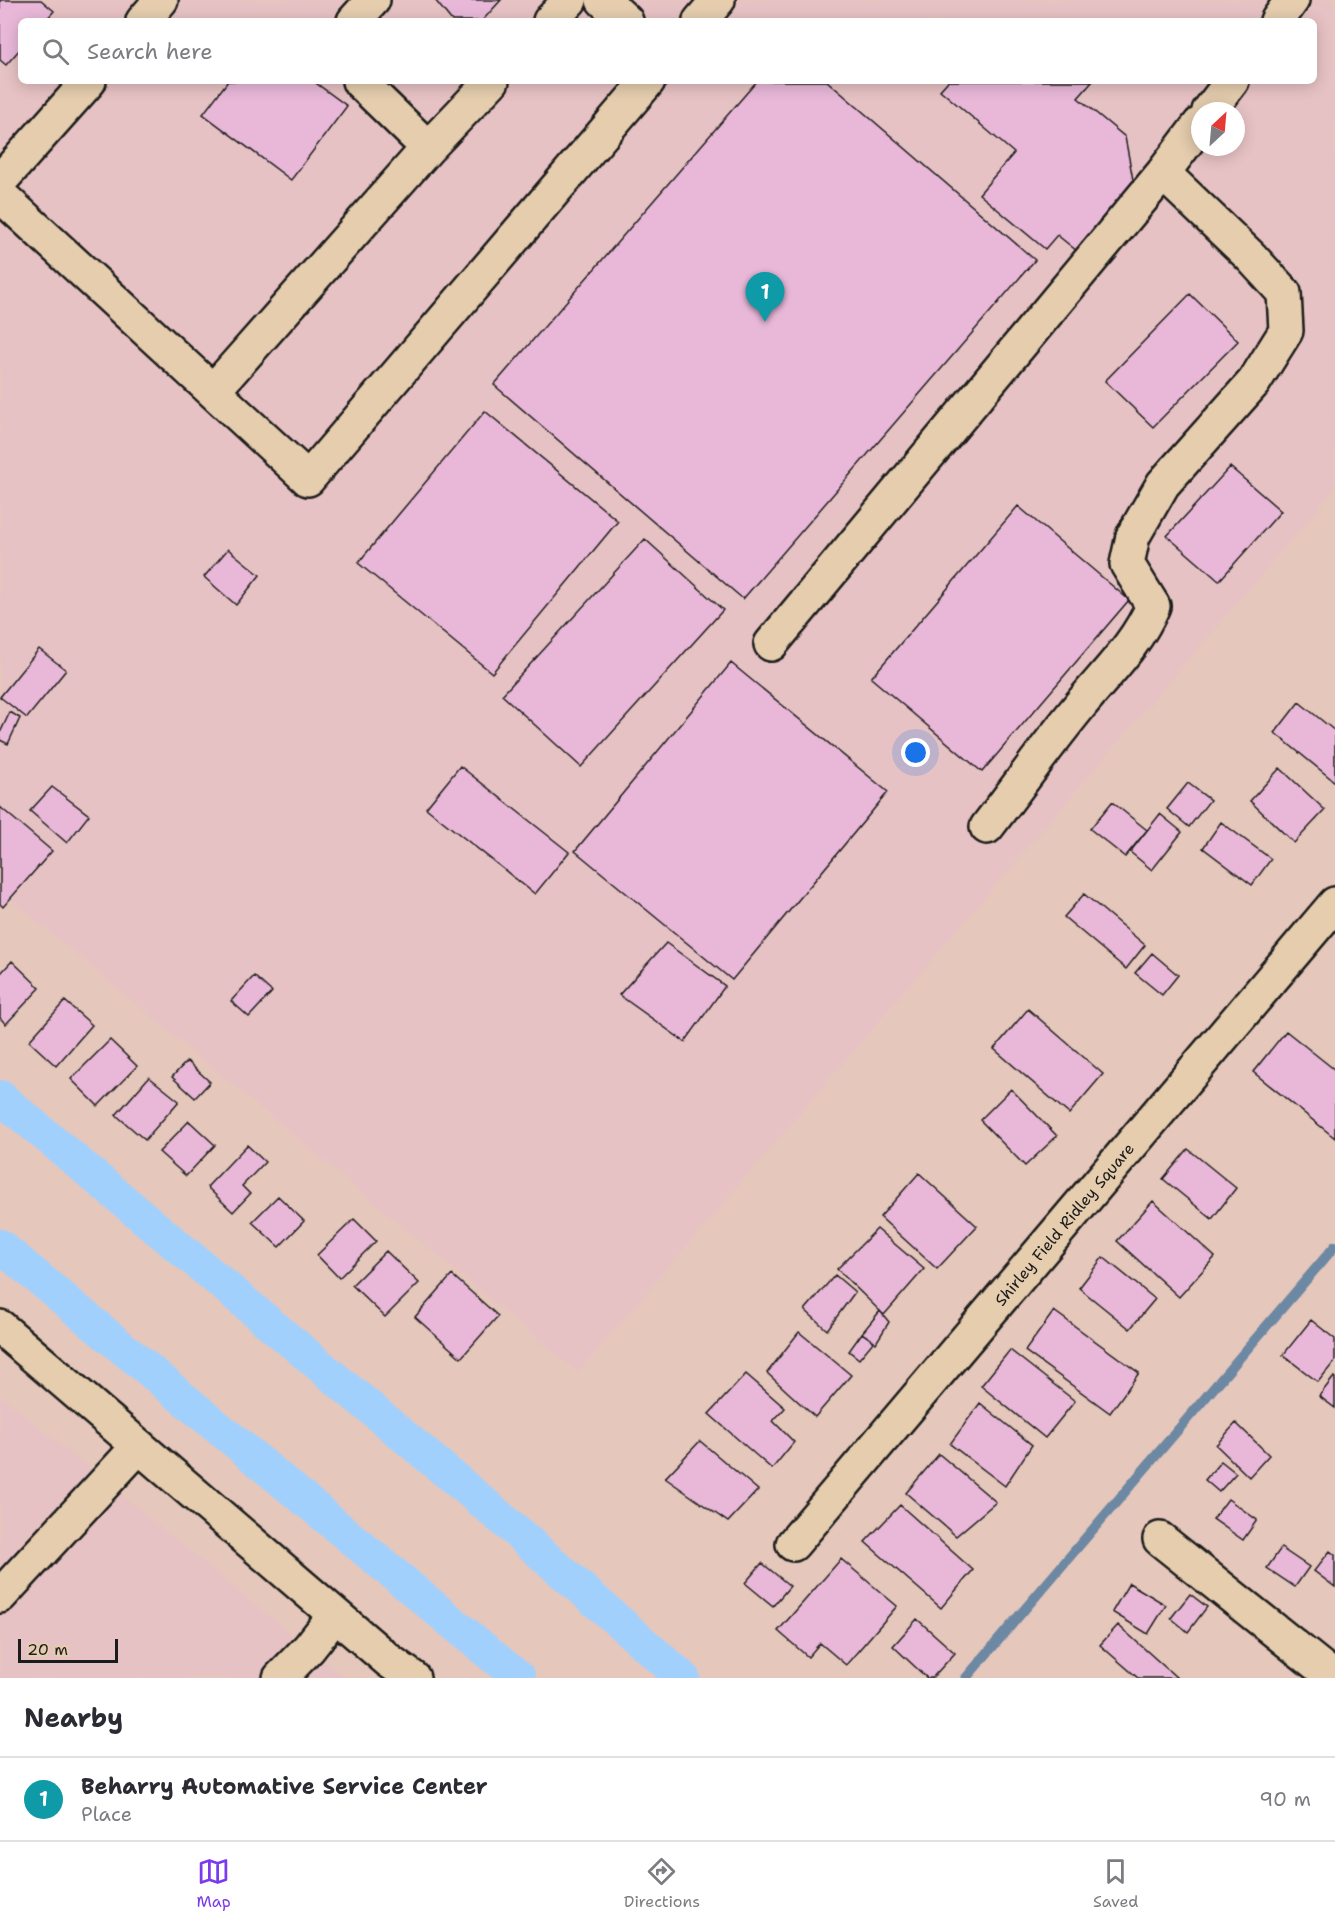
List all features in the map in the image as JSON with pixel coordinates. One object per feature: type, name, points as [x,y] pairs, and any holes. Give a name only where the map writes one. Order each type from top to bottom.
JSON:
[{"type":"street","points":[[146,18],[161,0]]},
{"type":"street","points":[[357,18],[373,0]]},
{"type":"street","points":[[552,18],[570,0]]},
{"type":"street","points":[[603,0],[623,18]]},
{"type":"street","points":[[703,18],[718,0]]},
{"type":"street","points":[[1278,18],[1292,0]]},
{"type":"street","points":[[0,181],[86,84]]},
{"type":"street","points":[[362,84],[428,148]]},
{"type":"street","points":[[213,391],[428,148],[489,84]]},
{"type":"street","points":[[0,195],[308,479],[645,84]]},
{"type":"street","points":[[1216,102],[1230,84]]},
{"type":"street","points":[[771,644],[1163,173],[1191,136]]},
{"type":"street","points":[[987,827],[1077,708],[1124,654],[1145,624],[1153,606],[1127,564],[1133,536],[1163,484],[1254,382],[1286,331],[1284,294],[1251,257],[1163,173]]},
{"type":"street","name":"Shirley Field Ridley Square","points":[[793,1544],[1335,904]]},
{"type":"street","points":[[0,1327],[335,1615],[413,1678]]},
{"type":"street","points":[[0,1596],[139,1446]]},
{"type":"street","points":[[1160,1539],[1329,1672]]},
{"type":"street","points":[[280,1678],[309,1648],[335,1615]]},
{"type":"shaded area","points":[[0,0],[1335,0],[1335,489],[578,1373],[0,891]]},
{"type":"shaded area","points":[[0,1395],[107,1483],[345,1678],[0,1678]]},
{"type":"building","points":[[0,0],[41,0],[54,11],[48,18],[18,18],[18,51],[6,65],[0,60]]},
{"type":"building","points":[[435,0],[501,0],[485,18],[450,18]]},
{"type":"building","points":[[226,84],[317,84],[347,106],[291,180],[203,114]]},
{"type":"building","points":[[754,84],[830,84],[1035,260],[743,599],[494,385]]},
{"type":"building","points":[[945,84],[1090,84],[1078,98],[1125,137],[1134,185],[1077,251],[1057,235],[1045,249],[979,194],[1014,153],[940,90]]},
{"type":"building","points":[[1190,294],[1238,341],[1153,427],[1105,381]]},
{"type":"building","points":[[485,411],[618,521],[492,673],[358,563]]},
{"type":"building","points":[[1230,467],[1281,511],[1219,581],[1167,536]]},
{"type":"building","points":[[1018,506],[1129,600],[982,772],[871,678]]},
{"type":"building","points":[[645,539],[723,610],[581,767],[502,695]]},
{"type":"building","points":[[228,549],[260,575],[236,605],[204,577]]},
{"type":"building","points":[[39,649],[66,670],[27,718],[0,697]]},
{"type":"building","points":[[731,663],[888,792],[732,980],[575,851]]},
{"type":"building","points":[[1299,702],[1335,731],[1335,782],[1275,733]]},
{"type":"building","points":[[10,712],[20,718],[8,744],[0,740],[0,733]]},
{"type":"building","points":[[460,766],[569,852],[535,894],[426,808]]},
{"type":"building","points":[[1280,768],[1325,810],[1294,843],[1250,801]]},
{"type":"building","points":[[1188,783],[1210,800],[1189,827],[1167,809]]},
{"type":"building","points":[[52,787],[89,815],[67,843],[30,811]]},
{"type":"building","points":[[1112,802],[1147,830],[1125,857],[1090,829]]},
{"type":"building","points":[[0,807],[52,851],[3,907],[0,904]]},
{"type":"building","points":[[1160,814],[1182,832],[1152,870],[1130,852]]},
{"type":"building","points":[[1221,822],[1271,859],[1252,885],[1203,848]]},
{"type":"building","points":[[1084,894],[1145,945],[1126,969],[1064,917]]},
{"type":"building","points":[[666,943],[725,986],[685,1042],[619,995]]},
{"type":"building","points":[[1152,953],[1178,975],[1162,995],[1135,973]]},
{"type":"building","points":[[12,961],[40,988],[6,1024],[0,1018],[0,974]]},
{"type":"building","points":[[254,976],[272,992],[249,1017],[231,1001]]},
{"type":"building","points":[[65,1001],[92,1025],[56,1066],[29,1041]]},
{"type":"building","points":[[1028,1009],[1103,1074],[1069,1114],[994,1049]]},
{"type":"building","points":[[1286,1031],[1335,1070],[1335,1138],[1253,1072]]},
{"type":"building","points":[[110,1040],[137,1066],[98,1106],[71,1079]]},
{"type":"building","points":[[187,1061],[210,1082],[195,1098],[172,1077]]},
{"type":"building","points":[[149,1077],[179,1101],[145,1140],[116,1115]]},
{"type":"building","points":[[1011,1089],[1057,1136],[1025,1166],[980,1120]]},
{"type":"building","points":[[189,1121],[215,1145],[186,1176],[159,1152]]},
{"type":"building","points":[[247,1145],[265,1162],[242,1186],[250,1194],[233,1212],[207,1187]]},
{"type":"building","points":[[1188,1149],[1236,1188],[1212,1219],[1163,1179]]},
{"type":"building","points":[[919,1173],[977,1226],[937,1269],[880,1217]]},
{"type":"building","points":[[278,1196],[304,1221],[279,1247],[252,1222]]},
{"type":"building","points":[[1153,1201],[1215,1257],[1179,1297],[1117,1241]]},
{"type":"building","points":[[354,1219],[376,1241],[339,1278],[317,1255]]},
{"type":"building","points":[[877,1229],[924,1269],[884,1315],[837,1269]]},
{"type":"building","points":[[386,1251],[419,1283],[385,1317],[352,1285]]},
{"type":"building","points":[[1103,1257],[1155,1299],[1130,1329],[1079,1288]]},
{"type":"building","points":[[452,1275],[498,1316],[461,1358],[415,1317]]},
{"type":"building","points":[[835,1275],[855,1292],[827,1330],[805,1310]]},
{"type":"building","points":[[880,1311],[889,1322],[876,1343],[862,1333]]},
{"type":"building","points":[[1054,1311],[1139,1373],[1110,1413],[1025,1351]]},
{"type":"building","points":[[1311,1320],[1335,1339],[1335,1361],[1318,1382],[1283,1355]]},
{"type":"building","points":[[799,1332],[851,1375],[815,1417],[767,1373]]},
{"type":"building","points":[[862,1333],[874,1341],[859,1359],[849,1351]]},
{"type":"building","points":[[1010,1350],[1075,1401],[1045,1438],[981,1386]]},
{"type":"building","points":[[746,1374],[785,1408],[773,1421],[794,1442],[772,1469],[709,1414]]},
{"type":"building","points":[[1335,1378],[1335,1408],[1319,1396]]},
{"type":"building","points":[[980,1403],[1032,1445],[1005,1486],[950,1444]]},
{"type":"building","points":[[1236,1423],[1269,1455],[1249,1477],[1216,1445]]},
{"type":"building","points":[[700,1441],[758,1490],[728,1522],[665,1478]]},
{"type":"building","points":[[939,1454],[996,1502],[956,1536],[906,1493]]},
{"type":"building","points":[[1221,1461],[1236,1473],[1219,1492],[1205,1480]]},
{"type":"building","points":[[1228,1499],[1257,1520],[1243,1540],[1213,1519]]},
{"type":"building","points":[[900,1505],[973,1570],[941,1608],[865,1542]]},
{"type":"building","points":[[1281,1548],[1309,1567],[1295,1587],[1267,1568]]},
{"type":"building","points":[[1330,1551],[1335,1555],[1335,1587],[1314,1571]]},
{"type":"building","points":[[841,1559],[897,1606],[846,1665],[820,1643],[808,1657],[778,1631]]},
{"type":"building","points":[[762,1563],[790,1586],[773,1606],[745,1583]]},
{"type":"building","points":[[1129,1583],[1166,1605],[1148,1634],[1112,1612]]},
{"type":"building","points":[[1190,1594],[1207,1607],[1188,1632],[1171,1618]]},
{"type":"building","points":[[917,1619],[955,1653],[932,1678],[927,1678],[893,1646]]},
{"type":"building","points":[[1118,1625],[1177,1678],[1138,1678],[1100,1645]]},
{"type":"waterway","points":[[0,1097],[493,1511],[683,1678]]},
{"type":"waterway","points":[[0,1246],[519,1678]]},
{"type":"waterway","points":[[966,1678],[1335,1246]]},
{"type":"place","name":"Beharry Automative Service Center","points":[[765,322]]}]
